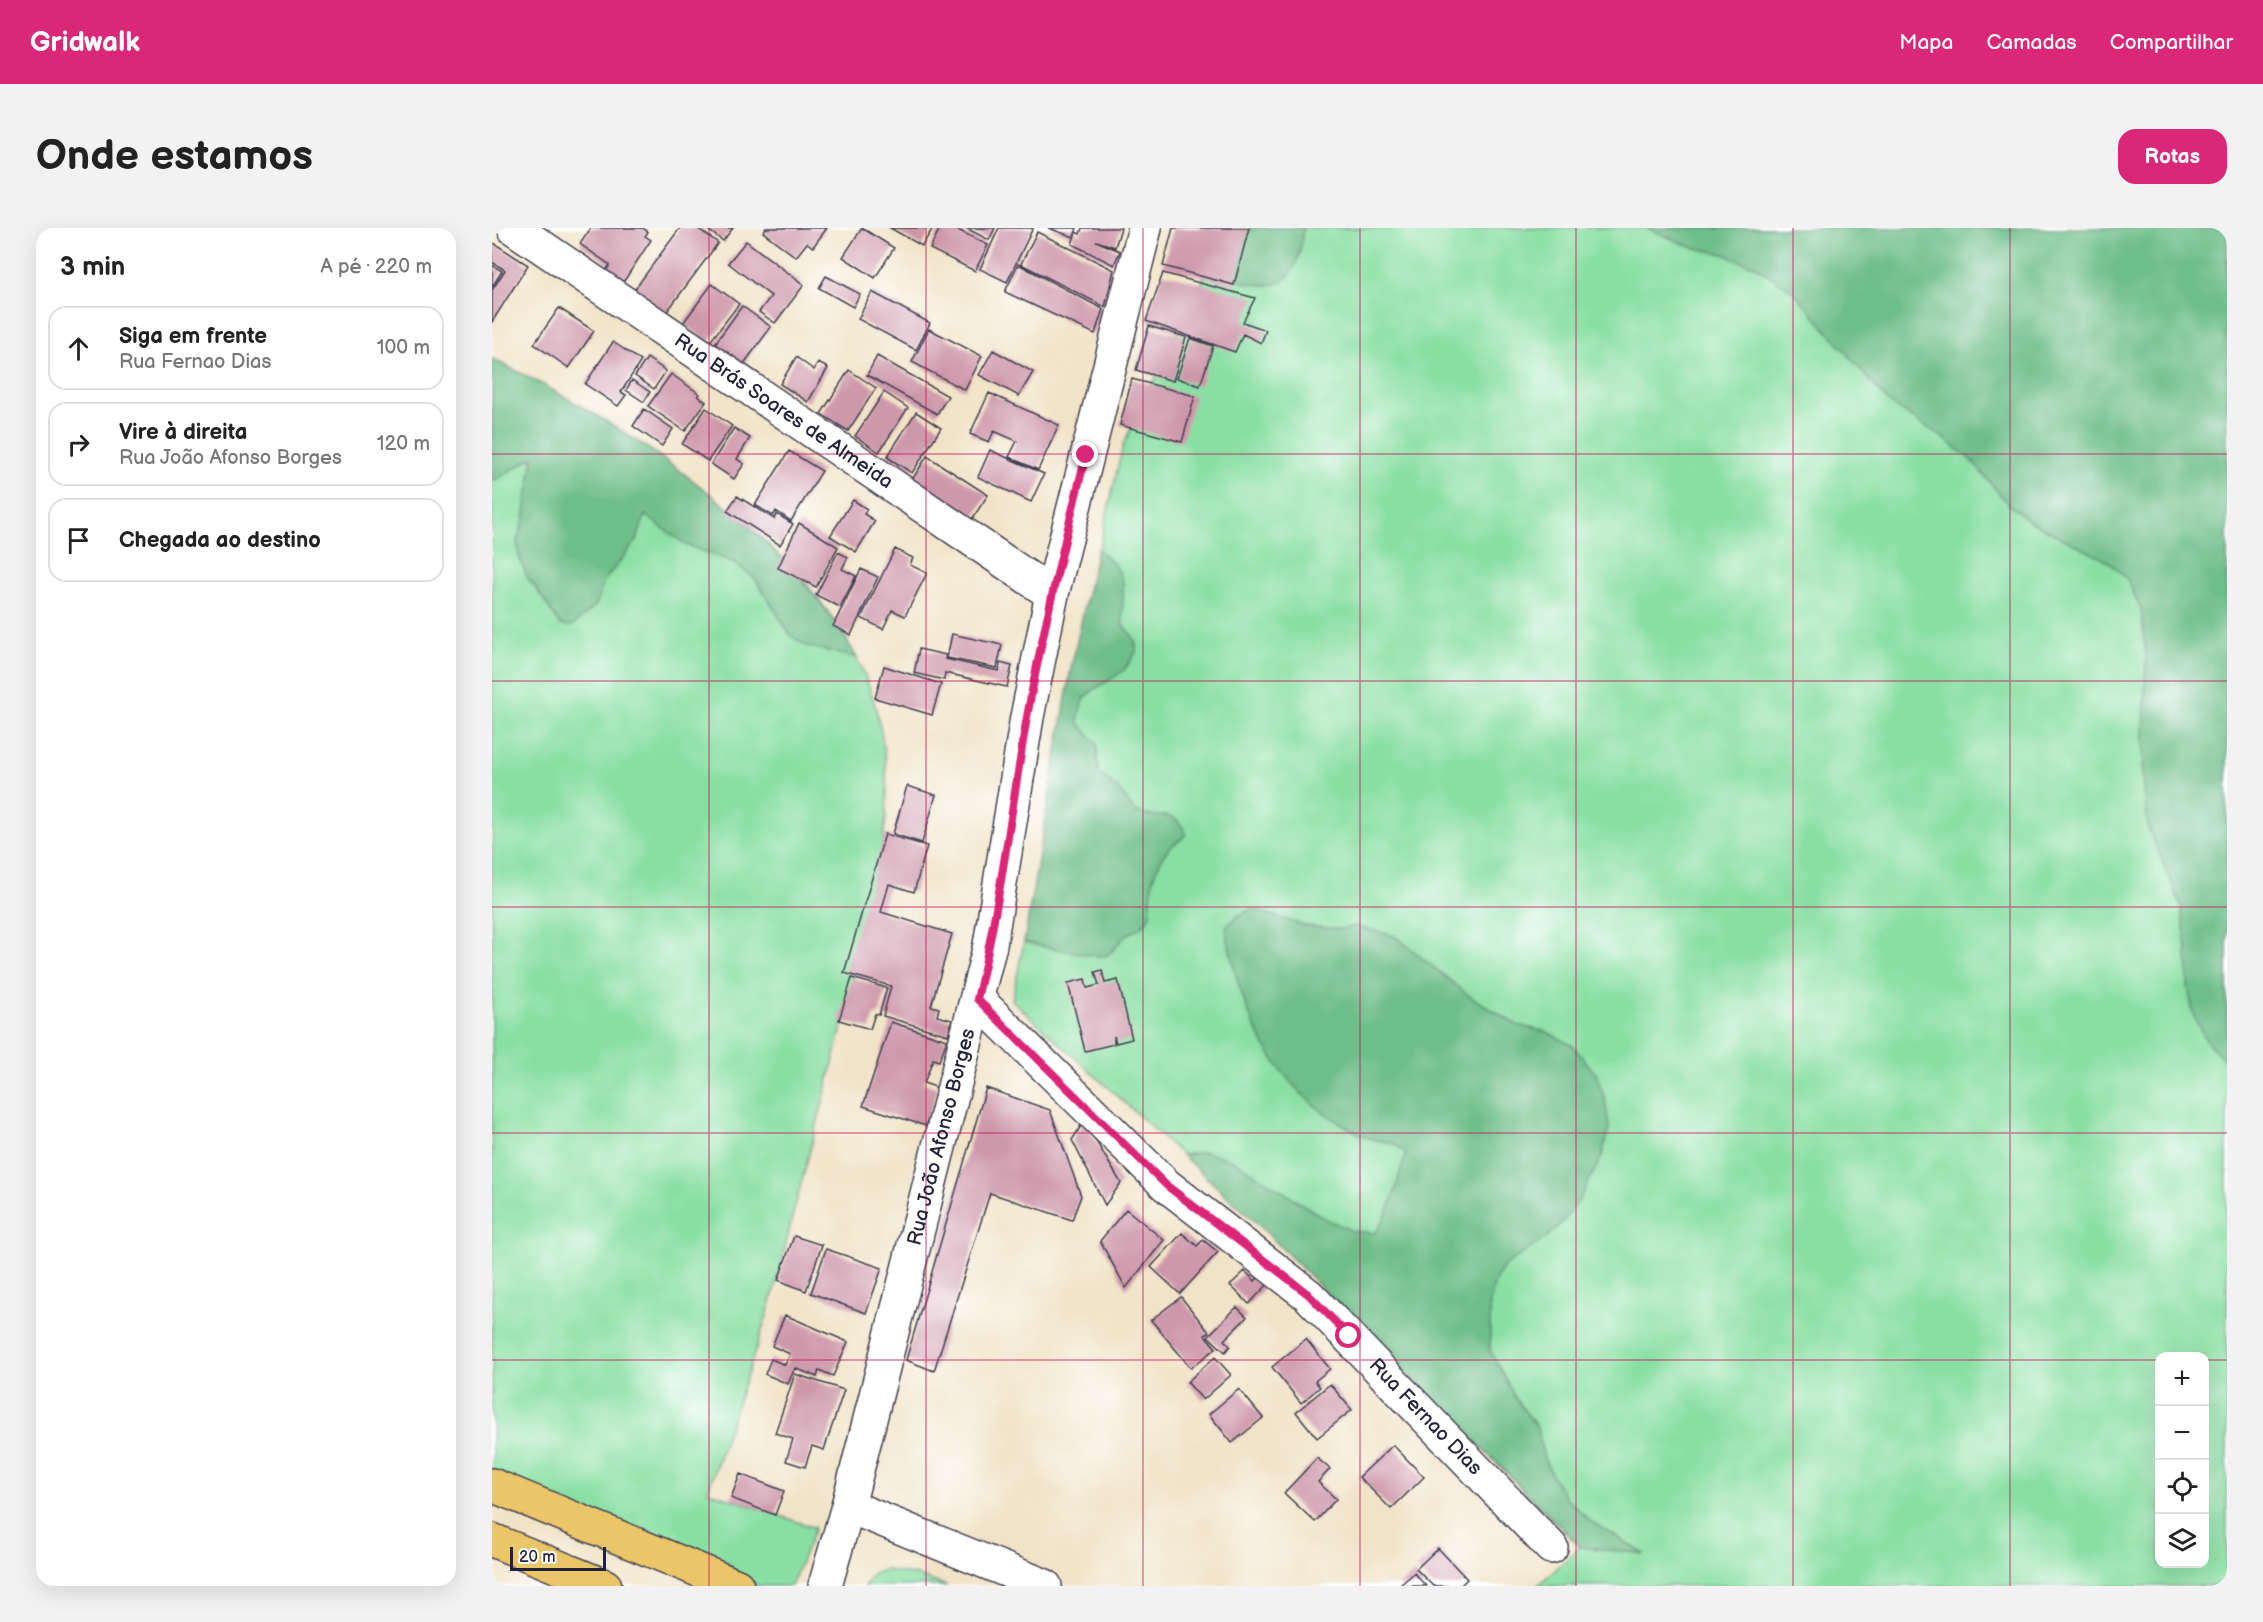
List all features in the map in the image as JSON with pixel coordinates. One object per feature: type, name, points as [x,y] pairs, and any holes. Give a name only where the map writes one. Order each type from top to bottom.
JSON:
[{"type":"main road","points":[[492,1485],[737,1586]]},
{"type":"main road","points":[[492,1540],[605,1586]]},
{"type":"street","name":"Rua Brás Soares de Almeida","points":[[514,228],[1052,594]]},
{"type":"street","name":"Rua João Afonso Borges","points":[[825,1586],[848,1506],[990,945],[1027,717],[1052,594],[1145,228]]},
{"type":"street","name":"Rua Fernao Dias","points":[[977,999],[1166,1185],[1308,1294],[1551,1547]]},
{"type":"street","points":[[848,1506],[1045,1586]]},
{"type":"green space","points":[[1228,228],[2227,228],[2227,1586],[1537,1586],[1580,1547],[1261,1227],[1012,1000],[1036,885],[1071,669],[1123,445]]},
{"type":"green space","points":[[1228,228],[1303,228],[1299,252],[1293,269],[1284,279],[1273,284],[1260,285],[1207,271]]},
{"type":"green space","points":[[1647,228],[2227,228],[2227,1062],[2208,1043],[2194,1017],[2188,988],[2187,949],[2181,906],[2148,827],[2143,781],[2146,657],[2141,609],[2127,579],[2109,562],[2031,522],[2008,504],[1972,461],[1944,438],[1889,403],[1794,292],[1755,266],[1723,254],[1691,247]]},
{"type":"green space","points":[[492,359],[543,385],[655,453],[711,494],[763,539],[808,587],[845,637],[870,689],[880,724],[887,798],[884,835],[873,899],[775,1288],[708,1491],[815,1528],[791,1586],[759,1586],[666,1552],[492,1477]]},
{"type":"green space","points":[[492,359],[594,414],[697,483],[788,565],[826,610],[857,658],[806,646],[791,636],[755,579],[735,563],[686,545],[645,515],[637,540],[604,581],[596,605],[572,626],[560,625],[527,577],[519,556],[517,540],[524,520],[533,457],[492,482]]},
{"type":"green space","points":[[1097,549],[1117,568],[1121,576],[1123,625],[1134,638],[1137,650],[1123,671],[1087,696],[1078,722],[1097,744],[1098,773],[1120,791],[1135,810],[1143,814],[1173,818],[1178,821],[1186,834],[1167,850],[1157,868],[1147,921],[1125,936],[1115,949],[1105,956],[1065,951],[1024,942],[1071,669]]},
{"type":"green space","points":[[1252,909],[1306,926],[1339,929],[1356,926],[1395,936],[1468,995],[1517,1025],[1547,1032],[1572,1045],[1596,1074],[1605,1099],[1609,1127],[1602,1156],[1579,1200],[1565,1219],[1546,1238],[1504,1266],[1495,1281],[1490,1302],[1490,1350],[1517,1401],[1537,1427],[1544,1458],[1567,1499],[1590,1521],[1645,1554],[1581,1547],[1261,1227],[1182,1155],[1205,1152],[1233,1160],[1324,1218],[1352,1231],[1375,1233],[1390,1205],[1406,1154],[1393,1144],[1365,1137],[1337,1121],[1313,1104],[1275,1062],[1260,1037],[1238,984],[1226,927],[1239,915]]},
{"type":"green space","points":[[886,1570],[918,1576],[947,1586],[864,1586],[873,1573]]},
{"type":"building","points":[[591,228],[643,228],[648,232],[645,236],[651,240],[622,284],[605,272],[610,265],[580,244]]},
{"type":"building","points":[[680,228],[697,228],[718,243],[666,313],[634,290]]},
{"type":"building","points":[[709,228],[733,228],[723,241],[708,230]]},
{"type":"building","points":[[766,228],[827,228],[813,247],[807,243],[796,257],[763,232]]},
{"type":"building","points":[[862,228],[894,248],[875,278],[843,257]]},
{"type":"building","points":[[890,228],[933,228],[922,246]]},
{"type":"building","points":[[940,228],[954,228],[988,245],[975,271],[930,249]]},
{"type":"building","points":[[966,228],[995,228],[989,240]]},
{"type":"building","points":[[999,228],[1033,228],[1007,282],[980,269]]},
{"type":"building","points":[[1048,228],[1077,228],[1074,237]]},
{"type":"building","points":[[1082,228],[1121,228],[1115,247],[1096,241],[1120,251],[1114,265],[1072,244],[1076,232],[1080,234]]},
{"type":"building","points":[[1173,228],[1249,228],[1234,285],[1163,266]]},
{"type":"building","points":[[1037,232],[1114,270],[1105,307],[1021,264]]},
{"type":"building","points":[[746,241],[804,285],[775,323],[759,312],[771,296],[728,263]]},
{"type":"building","points":[[492,242],[528,265],[492,322],[492,290],[505,270],[492,262]]},
{"type":"building","points":[[1018,264],[1103,309],[1095,334],[1005,292]]},
{"type":"building","points":[[492,265],[502,271],[492,287]]},
{"type":"building","points":[[1163,273],[1255,298],[1243,322],[1266,330],[1261,343],[1243,334],[1235,352],[1146,321]]},
{"type":"building","points":[[826,276],[860,294],[853,307],[819,288]]},
{"type":"building","points":[[712,284],[739,304],[709,343],[683,323]]},
{"type":"building","points":[[872,292],[930,323],[916,350],[858,319]]},
{"type":"building","points":[[742,306],[771,327],[743,365],[714,345]]},
{"type":"building","points":[[559,308],[594,331],[569,368],[534,344]]},
{"type":"building","points":[[1149,326],[1186,337],[1173,381],[1136,370]]},
{"type":"building","points":[[929,329],[982,356],[965,390],[912,362]]},
{"type":"building","points":[[1190,338],[1213,346],[1200,386],[1177,378]]},
{"type":"building","points":[[613,342],[641,361],[621,392],[626,395],[618,406],[585,384]]},
{"type":"building","points":[[993,350],[1033,372],[1019,396],[979,375]]},
{"type":"building","points":[[877,356],[948,396],[937,414],[867,375]]},
{"type":"building","points":[[796,357],[814,370],[818,363],[828,368],[808,402],[780,384]]},
{"type":"building","points":[[647,358],[666,371],[654,389],[635,376]]},
{"type":"building","points":[[849,370],[876,388],[848,431],[821,414]]},
{"type":"building","points":[[671,374],[700,394],[698,396],[706,402],[685,431],[648,406]]},
{"type":"building","points":[[1132,379],[1195,396],[1182,442],[1120,425]]},
{"type":"building","points":[[632,380],[650,392],[644,402],[626,390]]},
{"type":"building","points":[[884,392],[908,408],[879,452],[855,436]]},
{"type":"building","points":[[989,393],[1059,425],[1038,470],[1009,457],[1017,441],[994,431],[989,442],[970,434]]},
{"type":"building","points":[[706,408],[732,426],[708,461],[682,444]]},
{"type":"building","points":[[644,409],[673,429],[662,446],[633,426]]},
{"type":"building","points":[[916,412],[941,428],[912,473],[887,457]]},
{"type":"building","points":[[734,428],[750,438],[737,459],[744,464],[734,479],[711,464]]},
{"type":"building","points":[[990,450],[1044,474],[1031,502],[978,477]]},
{"type":"building","points":[[789,451],[822,471],[791,521],[776,511],[773,516],[755,505]]},
{"type":"building","points":[[927,456],[988,495],[970,522],[910,483]]},
{"type":"building","points":[[737,496],[774,519],[777,514],[793,524],[780,545],[727,511]]},
{"type":"building","points":[[853,500],[867,509],[864,514],[875,521],[856,552],[830,536]]},
{"type":"building","points":[[799,523],[838,547],[816,587],[778,568]]},
{"type":"building","points":[[895,549],[913,558],[910,565],[927,573],[905,616],[892,610],[883,629],[861,618]]},
{"type":"building","points":[[838,552],[848,557],[842,569],[856,576],[840,607],[816,595]]},
{"type":"building","points":[[861,569],[878,577],[851,635],[833,626]]},
{"type":"building","points":[[952,634],[1002,645],[997,668],[947,658]]},
{"type":"building","points":[[919,649],[946,655],[945,659],[999,671],[1000,663],[1012,666],[1007,687],[945,673],[944,680],[914,673]]},
{"type":"building","points":[[884,666],[941,684],[932,715],[875,698]]},
{"type":"building","points":[[907,786],[936,795],[922,843],[893,834]]},
{"type":"building","points":[[885,834],[927,846],[914,892],[889,884],[881,912],[952,934],[931,1006],[939,1008],[937,1016],[952,1020],[948,1035],[883,1016],[891,986],[844,973]]},
{"type":"building","points":[[1102,970],[1105,983],[1118,980],[1132,1039],[1116,1043],[1114,1036],[1114,1044],[1085,1051],[1068,983],[1085,979],[1087,988],[1099,985],[1095,972]]},
{"type":"building","points":[[852,978],[887,988],[879,1015],[875,1014],[870,1029],[839,1020]]},
{"type":"building","points":[[891,1022],[947,1040],[939,1061],[933,1059],[924,1083],[938,1088],[926,1126],[863,1106]]},
{"type":"building","points":[[986,1088],[1050,1110],[1081,1196],[1072,1220],[990,1193],[934,1371],[906,1360]]},
{"type":"building","points":[[1084,1121],[1121,1183],[1105,1205],[1072,1140]]},
{"type":"building","points":[[1126,1209],[1164,1240],[1126,1288],[1100,1241]]},
{"type":"building","points":[[1182,1233],[1197,1246],[1203,1240],[1218,1252],[1180,1294],[1151,1267]]},
{"type":"building","points":[[794,1236],[822,1245],[806,1291],[778,1280]]},
{"type":"building","points":[[826,1249],[882,1268],[866,1313],[811,1293]]},
{"type":"building","points":[[1245,1271],[1255,1281],[1261,1275],[1269,1283],[1249,1304],[1230,1285]]},
{"type":"building","points":[[1181,1297],[1209,1332],[1205,1335],[1216,1348],[1191,1368],[1151,1320]]},
{"type":"building","points":[[1237,1307],[1247,1317],[1224,1340],[1230,1346],[1225,1352],[1208,1336]]},
{"type":"building","points":[[785,1315],[848,1342],[833,1376],[819,1370],[817,1377],[795,1368],[788,1384],[765,1374],[771,1359],[785,1365],[790,1354],[772,1346]]},
{"type":"building","points":[[1306,1339],[1330,1369],[1315,1381],[1320,1387],[1301,1403],[1272,1367]]},
{"type":"building","points":[[1215,1357],[1231,1375],[1203,1400],[1187,1382]]},
{"type":"building","points":[[795,1374],[844,1390],[824,1450],[812,1446],[805,1467],[786,1461],[793,1439],[775,1433]]},
{"type":"building","points":[[1330,1384],[1352,1410],[1317,1438],[1296,1412]]},
{"type":"building","points":[[1239,1389],[1263,1418],[1232,1443],[1209,1414]]},
{"type":"building","points":[[1393,1445],[1424,1477],[1391,1509],[1359,1477]]},
{"type":"building","points":[[1317,1458],[1330,1469],[1318,1482],[1336,1499],[1315,1522],[1284,1493]]},
{"type":"building","points":[[740,1474],[784,1491],[775,1515],[731,1498]]},
{"type":"building","points":[[1438,1548],[1467,1579],[1460,1586],[1433,1586],[1416,1569]]},
{"type":"building","points":[[1414,1573],[1426,1586],[1399,1586]]},
{"type":"route","points":[[1086,455],[1052,594],[1027,717],[990,945],[977,999],[1166,1185],[1308,1294],[1349,1336]]}]
